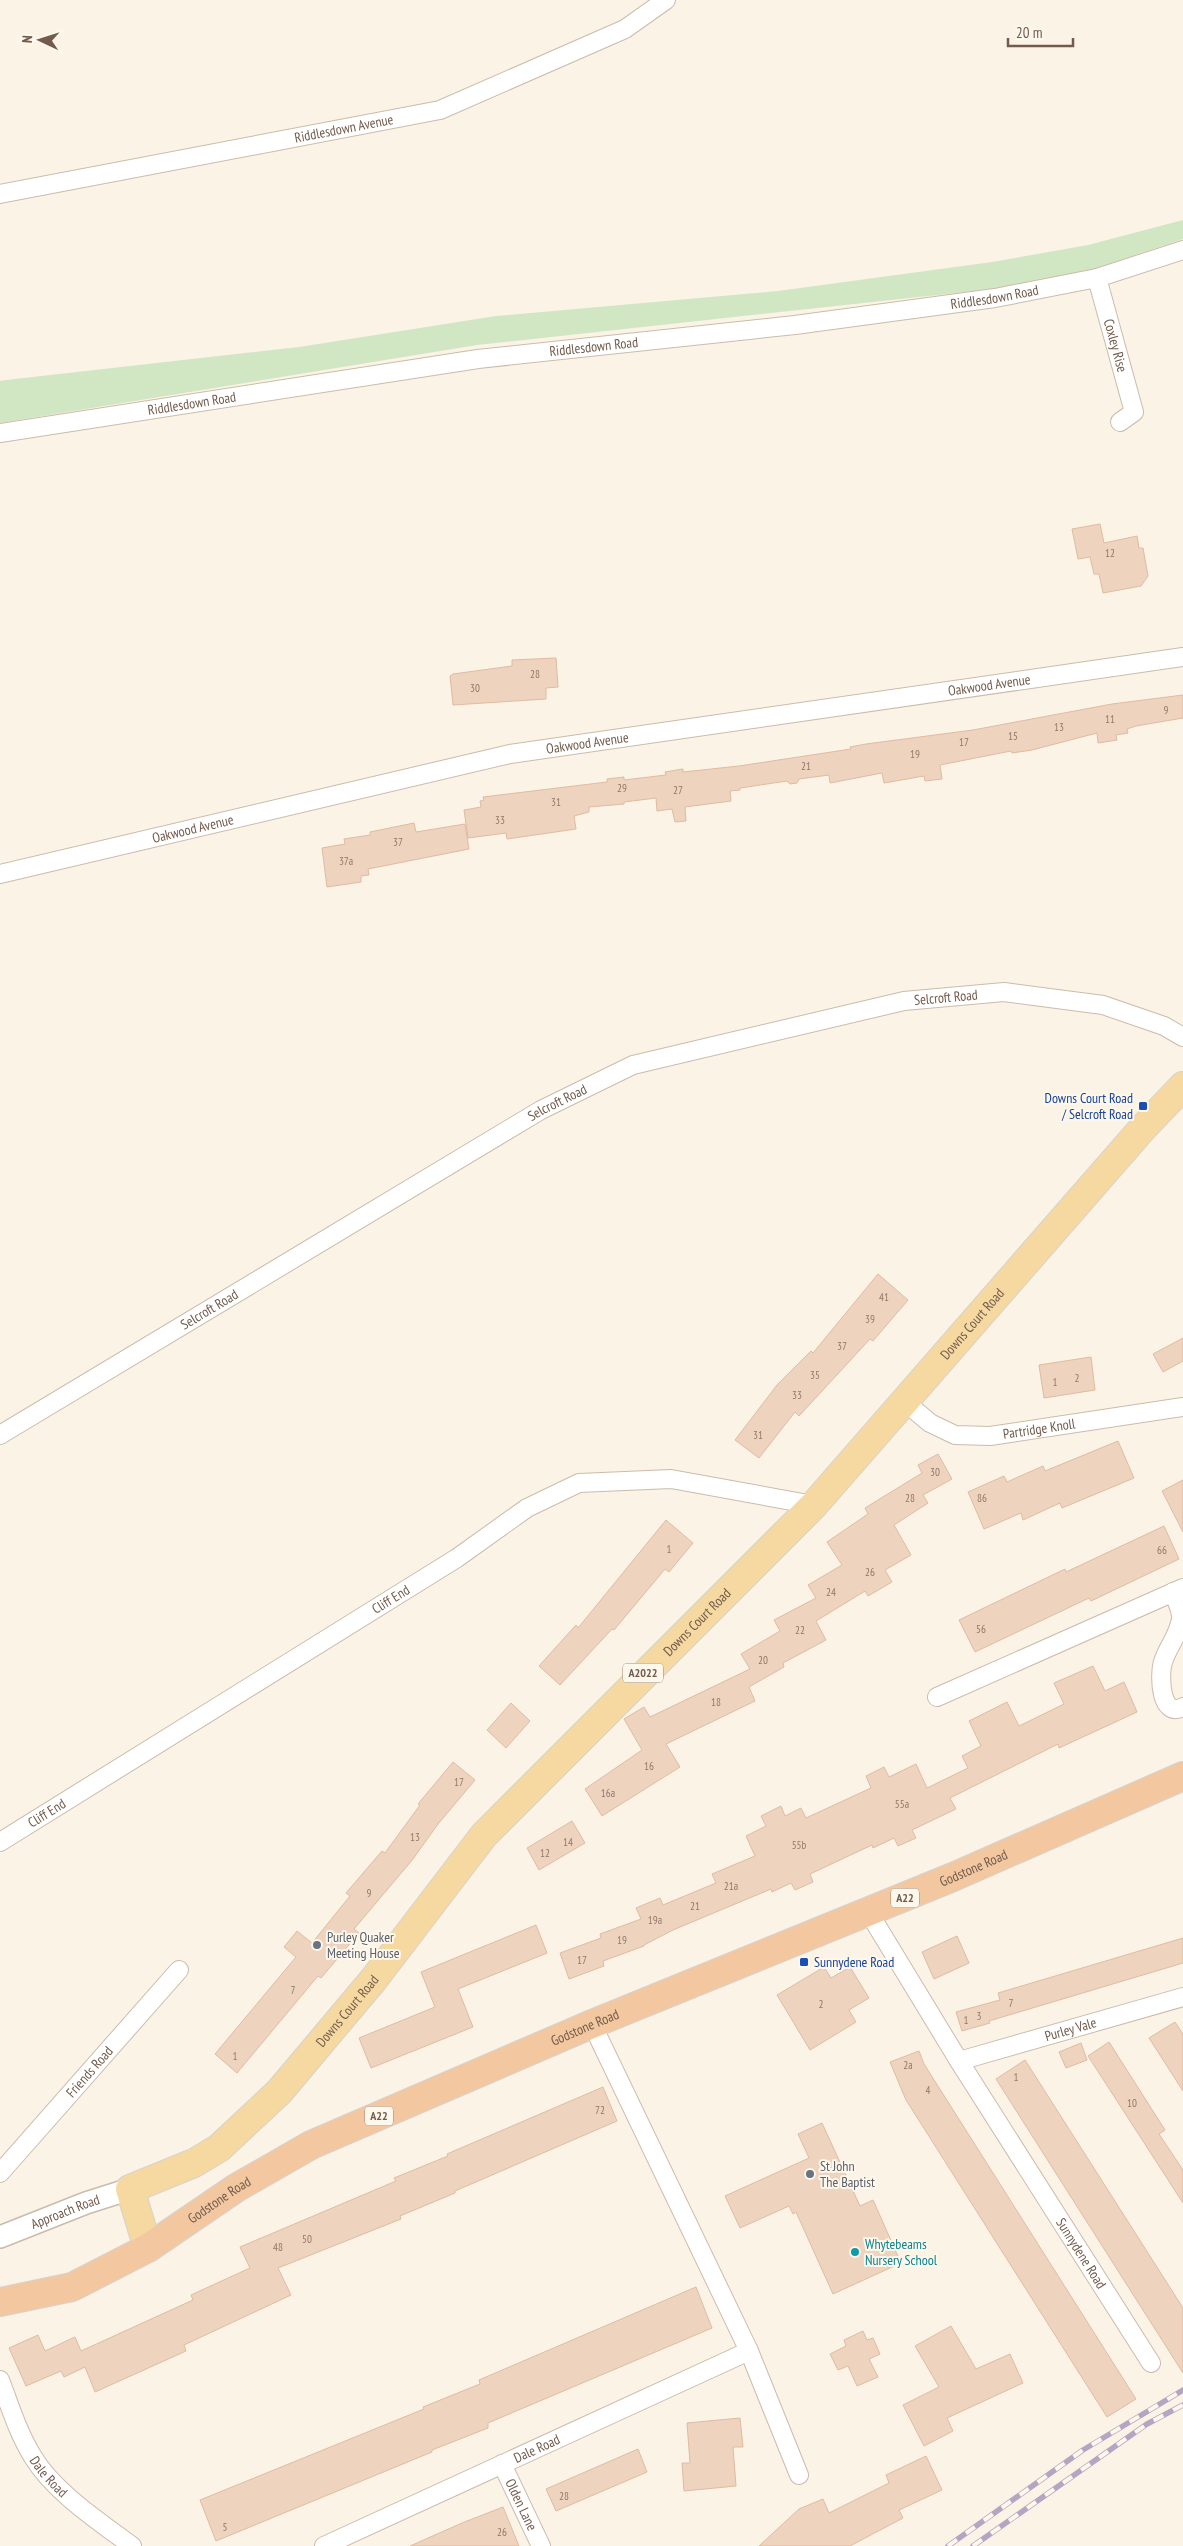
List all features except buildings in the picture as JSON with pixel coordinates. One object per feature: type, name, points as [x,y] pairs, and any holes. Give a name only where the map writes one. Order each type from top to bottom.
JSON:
[{"type":"highway","name":"Godstone Road","points":[[0,2302],[72,2287],[148,2248],[236,2188],[311,2145],[592,2024],[870,1913],[1183,1776]]},
{"type":"main road","name":"Downs Court Road","points":[[130,2189],[194,2163],[219,2148],[279,2092],[374,1979],[484,1835],[814,1505],[1142,1130],[1183,1086]]},
{"type":"main road","points":[[130,2189],[148,2248]]},
{"type":"street","name":"Riddlesdown Avenue","points":[[0,194],[440,110],[626,29],[666,0]]},
{"type":"street","name":"Riddlesdown Road","points":[[0,433],[478,360],[795,325],[995,298],[1097,278],[1183,250]]},
{"type":"street","name":"Coxley Rise","points":[[1097,278],[1133,412]]},
{"type":"street","name":"Oakwood Avenue","points":[[0,874],[510,754],[1183,657]]},
{"type":"street","name":"Selcroft Road","points":[[0,1435],[541,1110],[633,1065],[904,1001],[1004,992],[1103,1005],[1164,1026],[1183,1036]]},
{"type":"street","name":"Partridge Knoll","points":[[905,1402],[930,1423],[955,1435],[990,1436],[1183,1407]]},
{"type":"street","name":"Cliff End","points":[[0,1842],[457,1558],[528,1508],[578,1483],[671,1479],[814,1505]]},
{"type":"street","points":[[937,1697],[1178,1590],[1181,1616],[1178,1635],[1164,1660],[1162,1685],[1168,1707],[1175,1710],[1183,1707]]},
{"type":"street","name":"Sunnydene Road","points":[[870,1913],[959,2061],[1151,2363]]},
{"type":"street","name":"Friends Road","points":[[0,2173],[179,1970]]},
{"type":"street","name":"Purley Vale","points":[[959,2061],[1183,1997]]},
{"type":"street","points":[[592,2024],[749,2350],[800,2475]]},
{"type":"street","name":"Approach Road","points":[[0,2236],[78,2206],[130,2189]]},
{"type":"street","name":"Dale Road","points":[[324,2546],[749,2350]]},
{"type":"street","name":"Dale Road","points":[[0,2380],[22,2439],[34,2460],[68,2496],[132,2546]]},
{"type":"street","name":"Olden Lane","points":[[502,2464],[540,2546]]},
{"type":"green space","points":[[1183,220],[1183,239],[1094,269],[993,289],[477,345],[0,423],[0,381],[299,347],[496,316],[778,291],[992,262],[1088,245]]},
{"type":"railway","points":[[948,2546],[1083,2450],[1183,2390]]},
{"type":"railway","points":[[973,2546],[1147,2424],[1183,2405]]},
{"type":"place","name":"Downs Court Road / Selcroft Road","points":[[1143,1106]]},
{"type":"place","name":"Purley Quaker Meeting House","points":[[317,1945]]},
{"type":"place","name":"Sunnydene Road","points":[[804,1962]]},
{"type":"place","name":"St John The Baptist","points":[[810,2174]]},
{"type":"place","name":"Whytebeams Nursery School","points":[[855,2252]]}]
